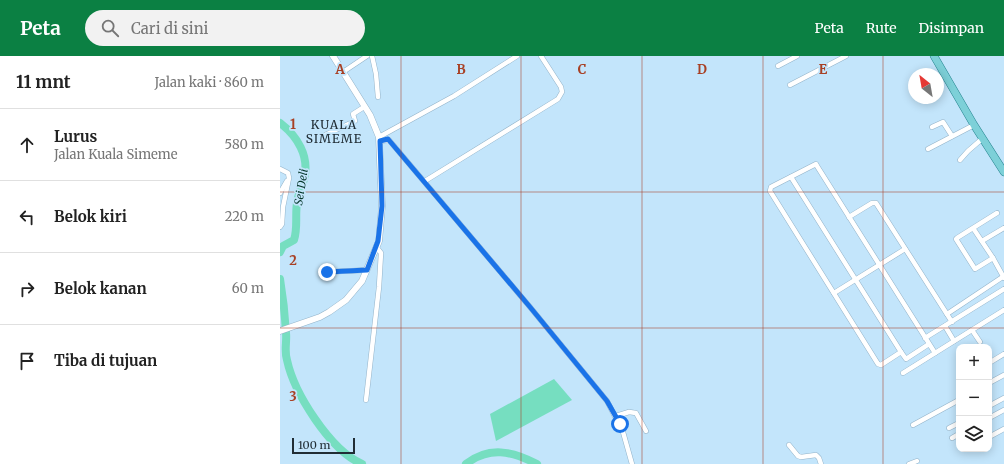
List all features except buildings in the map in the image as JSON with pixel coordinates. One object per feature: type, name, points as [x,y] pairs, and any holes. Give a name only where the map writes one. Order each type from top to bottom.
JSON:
[{"type":"main road","points":[[280,331],[330,312],[346,300],[362,280],[377,248],[382,206],[379,139],[376,126],[333,56]]},
{"type":"main road","points":[[934,56],[974,125],[1004,171]]},
{"type":"street","points":[[343,72],[367,56]]},
{"type":"street","points":[[372,56],[376,74],[378,97]]},
{"type":"street","points":[[379,139],[454,96],[517,56]]},
{"type":"street","points":[[425,181],[558,99],[562,92],[561,87],[541,56]]},
{"type":"street","points":[[778,66],[797,56]]},
{"type":"street","points":[[790,85],[846,56]]},
{"type":"street","points":[[323,136],[355,121],[354,114],[364,107]]},
{"type":"street","points":[[932,127],[943,122],[952,136]]},
{"type":"street","points":[[928,149],[974,125]]},
{"type":"street","points":[[960,160],[983,138]]},
{"type":"street","points":[[379,139],[389,140],[425,181],[607,401],[623,432],[632,464]]},
{"type":"street","points":[[901,352],[881,365],[878,364],[770,191],[772,186],[816,164],[935,353]]},
{"type":"street","points":[[280,169],[288,173],[289,178],[283,207],[282,224],[280,227]]},
{"type":"street","points":[[791,177],[911,368]]},
{"type":"street","points":[[280,193],[289,178]]},
{"type":"street","points":[[849,217],[875,202],[952,322]]},
{"type":"street","points":[[992,258],[976,269],[974,268],[956,239],[997,213]]},
{"type":"street","points":[[947,314],[1004,277],[973,228]]},
{"type":"street","points":[[982,241],[1004,228]]},
{"type":"street","points":[[366,400],[379,287],[381,253],[377,248]]},
{"type":"street","points":[[834,293],[905,249]]},
{"type":"street","points":[[327,272],[367,270]]},
{"type":"street","points":[[925,338],[1004,289]]},
{"type":"street","points":[[903,373],[1004,310]]},
{"type":"street","points":[[944,326],[954,341]]},
{"type":"street","points":[[972,330],[980,342]]},
{"type":"street","points":[[906,359],[929,344]]},
{"type":"street","points":[[992,360],[1004,354]]},
{"type":"street","points":[[992,381],[1004,375]]},
{"type":"street","points":[[992,404],[1004,398]]},
{"type":"street","points":[[913,425],[956,402]]},
{"type":"street","points":[[992,416],[1004,410]]},
{"type":"street","points":[[616,416],[630,412],[636,413],[646,431]]},
{"type":"street","points":[[949,428],[956,424]]},
{"type":"street","points":[[992,435],[1004,429]]},
{"type":"street","points":[[952,438],[956,436]]},
{"type":"street","points":[[789,445],[798,456],[816,455],[821,464]]},
{"type":"street","points":[[909,464],[917,461]]},
{"type":"shaded area","points":[[554,379],[572,400],[496,441],[490,414]]},
{"type":"waterway","name":"Sei Deli","points":[[280,123],[297,140],[304,155],[305,162],[304,179],[296,208],[296,231],[294,240],[283,246],[280,252]]},
{"type":"waterway","name":"Sei Deli","points":[[280,279],[285,320],[286,357],[297,388],[305,404],[326,434],[350,457],[362,464]]},
{"type":"waterway","name":"Sei Deli","points":[[466,464],[483,455],[501,452],[519,456],[537,464]]},
{"type":"district","name":"KUALA SIMEME","points":[[334,131]]},
{"type":"route","points":[[327,272],[367,270],[377,248],[382,206],[380,141],[388,139],[425,181],[607,401],[620,424]]}]
